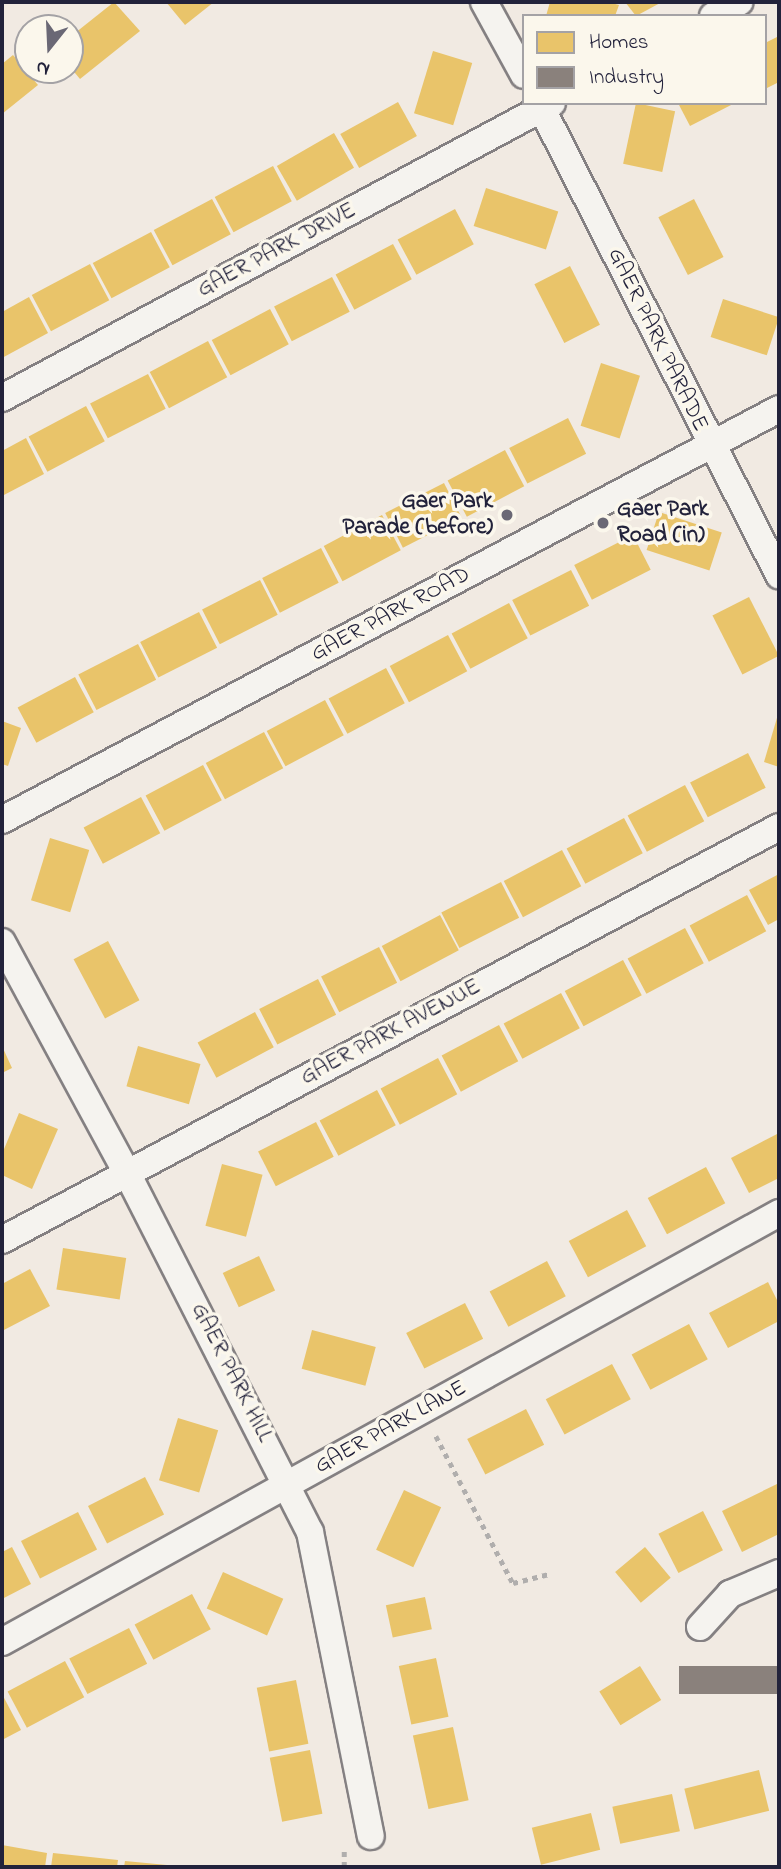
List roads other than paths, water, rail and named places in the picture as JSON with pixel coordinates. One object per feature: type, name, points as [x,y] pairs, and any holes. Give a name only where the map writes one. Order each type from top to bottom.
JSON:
[{"type":"street","points":[[484,2],[522,71]]},
{"type":"street","points":[[717,14],[739,2]]},
{"type":"street","name":"GAER PARK DRIVE","points":[[2,398],[544,105]]},
{"type":"street","name":"GAER PARK PARADE","points":[[544,105],[710,446],[779,575]]},
{"type":"street","name":"GAER PARK ROAD","points":[[2,820],[779,409]]},
{"type":"street","name":"GAER PARK AVENUE","points":[[2,1240],[779,827]]},
{"type":"street","name":"GAER PARK HILL","points":[[2,942],[127,1173],[289,1485],[310,1532],[371,1836]]},
{"type":"street","name":"GAER PARK LANE","points":[[2,1642],[779,1213]]},
{"type":"street","points":[[700,1627],[730,1594],[779,1573]]},
{"type":"place","name":"Gaer Park Parade (before)","points":[[507,515]]},
{"type":"place","name":"Gaer Park Road (in)","points":[[603,523]]}]
